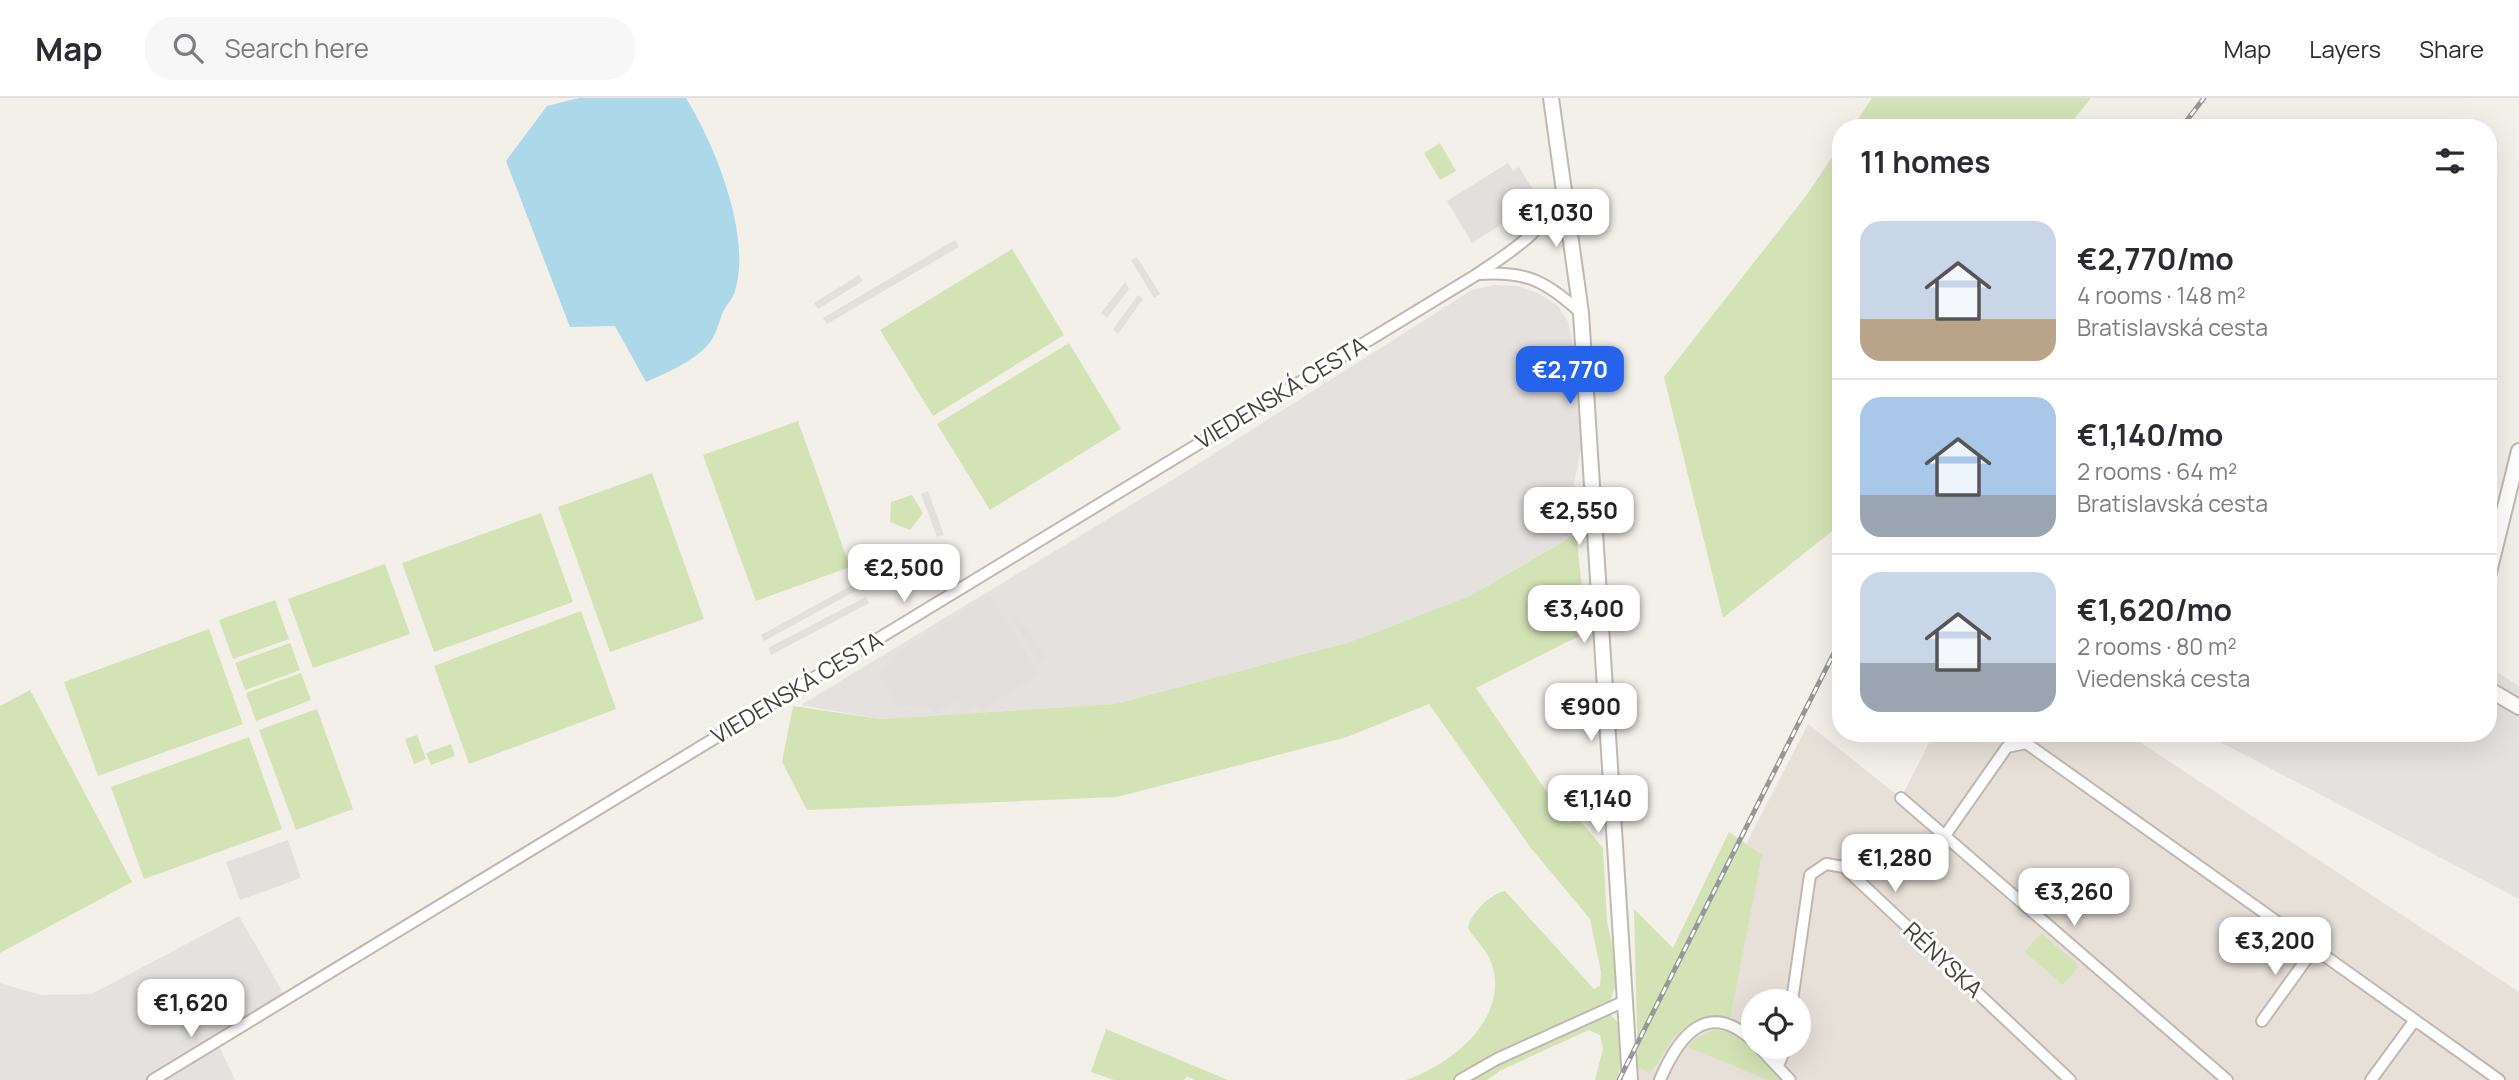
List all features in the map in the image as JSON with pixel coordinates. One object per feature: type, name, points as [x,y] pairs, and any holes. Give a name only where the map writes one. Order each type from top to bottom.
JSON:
[{"type":"street","points":[[1551,98],[1565,182],[1581,313],[1630,1080]]},
{"type":"street","name":"VIEDENSKÁ CESTA","points":[[153,1080],[1476,275],[1538,230],[1554,208],[1565,182]]},
{"type":"street","name":"VIEDENSKÁ CESTA","points":[[1476,275],[1509,273],[1534,278],[1549,286],[1581,313]]},
{"type":"street","points":[[2497,540],[2519,451]]},
{"type":"street","points":[[2497,694],[2519,707]]},
{"type":"street","points":[[1944,837],[2007,747],[2026,743],[2499,1080]]},
{"type":"street","points":[[1901,798],[2227,1080]]},
{"type":"street","name":"RÉNYSKA","points":[[1794,989],[1810,875],[1826,864],[1844,867],[2070,1080]]},
{"type":"street","points":[[2262,1021],[2313,950]]},
{"type":"street","points":[[1460,1080],[1497,1059],[1625,1001]]},
{"type":"street","points":[[2371,1080],[2415,1020]]},
{"type":"street","points":[[1653,1080],[1662,1075],[1679,1041],[1706,1023],[1733,1026],[1741,1032]]},
{"type":"street","points":[[1771,1059],[1790,1080]]},
{"type":"street","points":[[1778,1066],[1781,1059]]},
{"type":"shaded area","points":[[1508,163],[1513,171],[1519,167],[1535,193],[1523,203],[1526,209],[1472,243],[1447,201]]},
{"type":"shaded area","points":[[955,240],[959,247],[827,324],[823,318]]},
{"type":"shaded area","points":[[1137,257],[1160,294],[1154,298],[1131,260]]},
{"type":"shaded area","points":[[859,275],[863,281],[818,309],[814,303]]},
{"type":"shaded area","points":[[1125,282],[1129,289],[1107,318],[1101,313]]},
{"type":"shaded area","points":[[1493,285],[1519,286],[1540,294],[1558,306],[1568,322],[1583,438],[1574,484],[1576,534],[1470,596],[1350,642],[1115,704],[881,719],[801,705],[1182,474],[1472,290]]},
{"type":"shaded area","points":[[1138,295],[1143,299],[1118,334],[1113,329]]},
{"type":"shaded area","points":[[928,491],[944,535],[937,537],[921,494]]},
{"type":"shaded area","points":[[858,582],[861,588],[764,641],[761,635]]},
{"type":"shaded area","points":[[989,594],[1039,674],[981,712],[976,706],[964,713],[956,701],[934,714],[930,707],[905,705],[899,709],[878,674],[893,663],[890,657]]},
{"type":"shaded area","points":[[866,597],[869,603],[771,655],[768,648]]},
{"type":"shaded area","points":[[1017,614],[1046,659],[1040,663],[1011,618]]},
{"type":"shaded area","points":[[2497,672],[2519,686],[2519,899],[2220,742],[2497,742]]},
{"type":"shaded area","points":[[1808,724],[1901,798],[1929,742],[2140,742],[2519,992],[2519,1080],[1625,1080]]},
{"type":"shaded area","points":[[288,840],[301,878],[240,900],[226,862]]},
{"type":"shaded area","points":[[239,916],[286,998],[215,1038],[235,1080],[0,1080],[0,983],[41,995],[92,994]]},
{"type":"green space","points":[[1872,98],[2091,98],[2074,119],[1858,119]]},
{"type":"green space","points":[[1440,143],[1456,171],[1440,180],[1424,153]]},
{"type":"green space","points":[[1832,157],[1832,531],[1723,618],[1664,377],[1806,196]]},
{"type":"green space","points":[[1012,249],[1064,335],[933,416],[880,330]]},
{"type":"green space","points":[[1069,343],[1121,429],[990,510],[937,424]]},
{"type":"green space","points":[[798,421],[850,567],[756,601],[703,455]]},
{"type":"green space","points":[[652,473],[704,619],[610,652],[558,507]]},
{"type":"green space","points":[[912,495],[923,513],[910,530],[890,522],[891,502]]},
{"type":"green space","points":[[541,513],[573,602],[434,652],[402,563]]},
{"type":"green space","points":[[1576,534],[1587,632],[1476,688],[1568,823],[1577,817],[1603,848],[1607,922],[1614,953],[1616,984],[1611,999],[1472,1067],[1452,1080],[1406,1080],[1424,1073],[1459,1050],[1486,1018],[1493,1000],[1495,980],[1490,959],[1468,928],[1477,910],[1487,900],[1505,891],[1594,989],[1600,986],[1601,972],[1590,919],[1530,847],[1429,704],[1347,737],[1117,797],[807,810],[782,762],[793,706],[881,719],[1115,704],[1350,642],[1470,596]]},
{"type":"green space","points":[[385,564],[410,634],[313,668],[288,599]]},
{"type":"green space","points":[[275,600],[289,639],[233,659],[219,620]]},
{"type":"green space","points":[[581,611],[616,709],[469,764],[434,666]]},
{"type":"green space","points":[[209,629],[243,724],[98,776],[64,682]]},
{"type":"green space","points":[[290,643],[300,670],[245,690],[235,663]]},
{"type":"green space","points":[[301,673],[311,700],[256,721],[246,693]]},
{"type":"green space","points":[[30,690],[132,882],[0,953],[0,706]]},
{"type":"green space","points":[[317,709],[353,809],[296,830],[259,730]]},
{"type":"green space","points":[[417,735],[426,759],[414,764],[405,739]]},
{"type":"green space","points":[[249,737],[282,829],[144,879],[111,787]]},
{"type":"green space","points":[[451,744],[455,756],[431,765],[426,753]]},
{"type":"green space","points":[[1729,832],[1762,855],[1730,1019],[1706,1020],[1690,1025],[1676,1035],[1649,1073],[1638,1067],[1634,909],[1673,948]]},
{"type":"green space","points":[[2041,933],[2079,966],[2063,985],[2025,952]]},
{"type":"green space","points":[[1604,1013],[1618,1023],[1622,1032],[1622,1062],[1616,1080],[1595,1080],[1603,1049],[1600,1035],[1589,1030],[1501,1070],[1487,1080],[1469,1080]]},
{"type":"green space","points":[[1106,1029],[1228,1080],[1194,1080],[1187,1076],[1184,1080],[1114,1080],[1091,1072]]},
{"type":"green space","points":[[1714,1030],[1734,1035],[1741,1039],[1741,1059],[1765,1059],[1781,1080],[1768,1080],[1688,1047],[1695,1039]]},
{"type":"water","points":[[579,98],[686,98],[719,165],[735,218],[739,269],[734,294],[723,311],[714,336],[693,358],[646,382],[615,326],[570,327],[506,161],[547,106]]},
{"type":"railway","points":[[2188,119],[2204,98]]},
{"type":"railway","points":[[1619,1080],[1832,657]]}]
